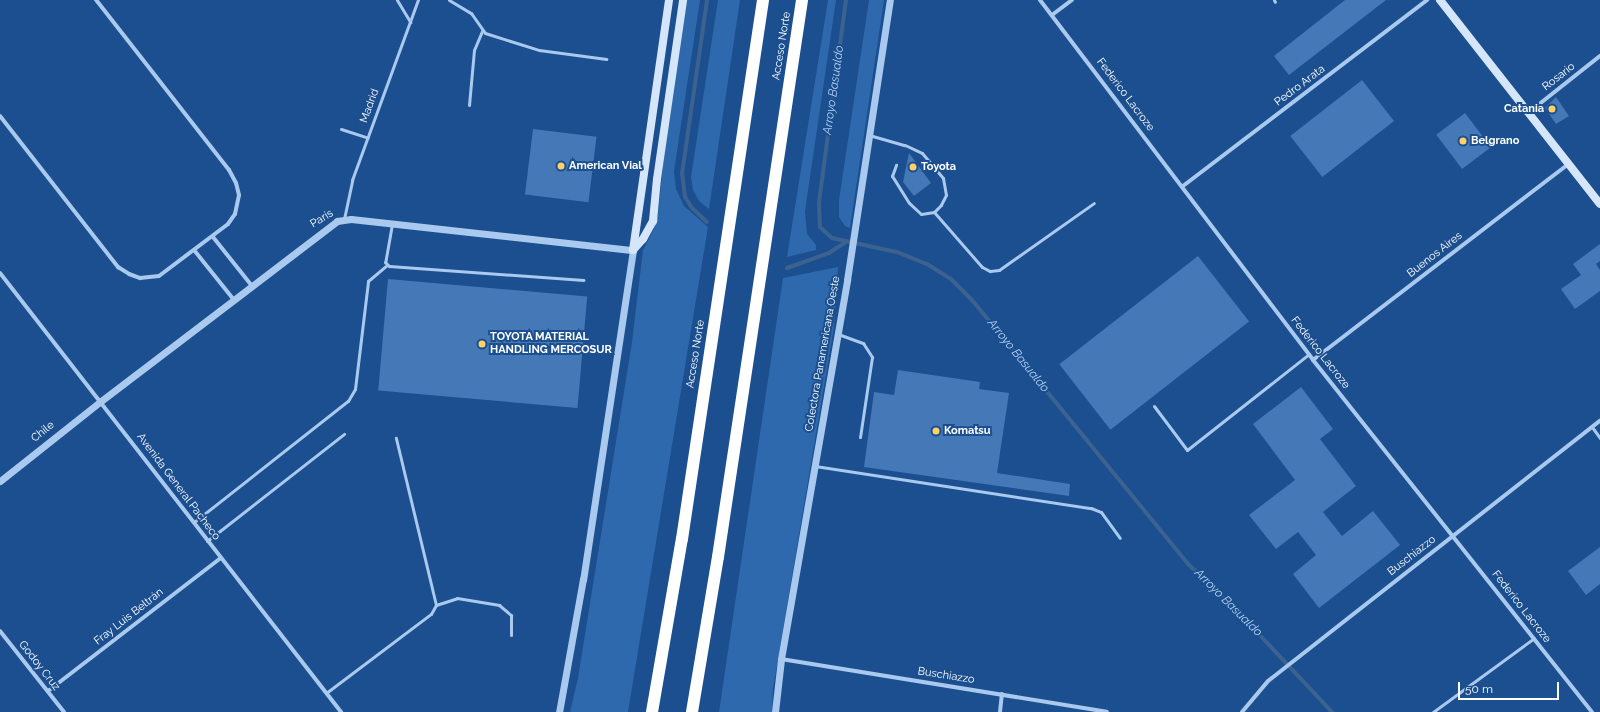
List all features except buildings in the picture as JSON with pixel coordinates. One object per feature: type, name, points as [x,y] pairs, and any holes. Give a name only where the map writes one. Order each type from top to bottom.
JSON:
[{"type":"highway","name":"Acceso Norte","points":[[652,712],[682,539],[763,0]]},
{"type":"highway","name":"Acceso Norte","points":[[692,712],[718,557],[802,0]]},
{"type":"main road","points":[[633,250],[669,0]]},
{"type":"main road","points":[[633,250],[643,239],[653,221],[656,180],[683,0]]},
{"type":"main road","points":[[1440,0],[1600,204]]},
{"type":"street","points":[[0,116],[118,267],[129,274],[140,278],[160,276],[213,237],[235,214],[239,195],[236,183],[96,0]]},
{"type":"street","name":"Colectora Panamericana Oeste","points":[[775,712],[781,659],[847,280],[890,0]]},
{"type":"street","name":"Federico Lacroze","points":[[1040,0],[1183,186],[1313,360],[1453,534],[1592,712]]},
{"type":"street","points":[[1052,15],[1072,0]]},
{"type":"street","name":"Pedro Arata","points":[[1183,186],[1427,0]]},
{"type":"street","name":"Rosario","points":[[1528,112],[1600,56]]},
{"type":"street","name":"Buenos Aires","points":[[1313,360],[1568,164]]},
{"type":"street","name":"París","points":[[101,401],[329,226],[344,219],[633,250]]},
{"type":"street","points":[[213,237],[252,286]]},
{"type":"street","points":[[194,250],[234,300]]},
{"type":"street","points":[[559,712],[583,579],[633,250]]},
{"type":"street","name":"Avenida General Pacheco","points":[[0,274],[101,401],[326,693],[338,711]]},
{"type":"street","name":"Chile","points":[[0,481],[101,401]]},
{"type":"street","name":"Buschiazzo","points":[[1242,712],[1268,681],[1453,534],[1600,421]]},
{"type":"street","name":"Fray Luis Beltrán","points":[[48,691],[221,558]]},
{"type":"street","name":"Godoy Cruz","points":[[0,631],[64,712]]},
{"type":"street","name":"Buschiazzo","points":[[781,659],[1107,712]]},
{"type":"street","points":[[1000,712],[1002,694]]},
{"type":"lane","points":[[397,0],[410,22]]},
{"type":"lane","name":"Madrid","points":[[344,219],[346,197],[418,0]]},
{"type":"lane","points":[[449,0],[471,13],[482,31],[539,50],[606,59]]},
{"type":"lane","points":[[469,105],[474,50],[482,31]]},
{"type":"lane","points":[[340,129],[368,138]]},
{"type":"lane","points":[[869,135],[905,145],[922,153],[943,178],[946,195],[941,206],[934,212],[922,214],[909,203],[892,176],[896,164]]},
{"type":"lane","points":[[934,212],[982,267],[990,271],[999,270],[1094,203]]},
{"type":"lane","points":[[194,522],[348,402],[354,389],[368,281],[387,265],[392,224]]},
{"type":"lane","points":[[387,265],[582,280]]},
{"type":"lane","points":[[838,334],[863,343],[872,357],[860,437]]},
{"type":"lane","points":[[1154,406],[1187,450],[1309,354]]},
{"type":"lane","points":[[1592,427],[1600,438]]},
{"type":"lane","points":[[207,540],[344,434]]},
{"type":"lane","points":[[326,693],[432,614],[436,605],[396,438]]},
{"type":"lane","points":[[815,466],[1091,508],[1101,512],[1120,538]]},
{"type":"lane","points":[[436,605],[457,598],[499,605],[511,614],[511,634]]},
{"type":"lane","points":[[1434,712],[1534,638]]},
{"type":"shaded area","points":[[687,0],[700,0],[674,171],[676,189],[684,206],[708,227],[628,712],[570,712],[578,678],[632,342],[643,250],[654,229],[658,214],[666,137]]},
{"type":"shaded area","points":[[718,0],[740,0],[709,209],[699,201],[693,190],[691,177]]},
{"type":"shaded area","points":[[828,0],[836,0],[805,211],[807,234],[816,245],[816,250],[787,257]]},
{"type":"shaded area","points":[[869,0],[884,0],[850,228],[845,226],[839,217],[839,200]]},
{"type":"shaded area","points":[[838,267],[834,327],[773,689],[772,712],[719,712],[783,278]]},
{"type":"waterway","points":[[707,0],[682,174],[685,197],[692,208],[707,222]]},
{"type":"waterway","name":"Arroyo Basualdo","points":[[846,0],[819,202],[820,227],[832,238],[897,252],[927,264],[951,279],[972,300],[1187,563],[1239,613],[1332,712]]},
{"type":"waterway","points":[[787,268],[829,253],[846,242]]},
{"type":"place","name":"Catania","points":[[1552,109]]},
{"type":"place","name":"Belgrano","points":[[1463,141]]},
{"type":"place","name":"American Vial","points":[[561,166]]},
{"type":"place","name":"Toyota","points":[[913,167]]},
{"type":"place","name":"TOYOTA MATERIAL HANDLING MERCOSUR","points":[[482,344]]},
{"type":"place","name":"Komatsu","points":[[936,431]]}]
